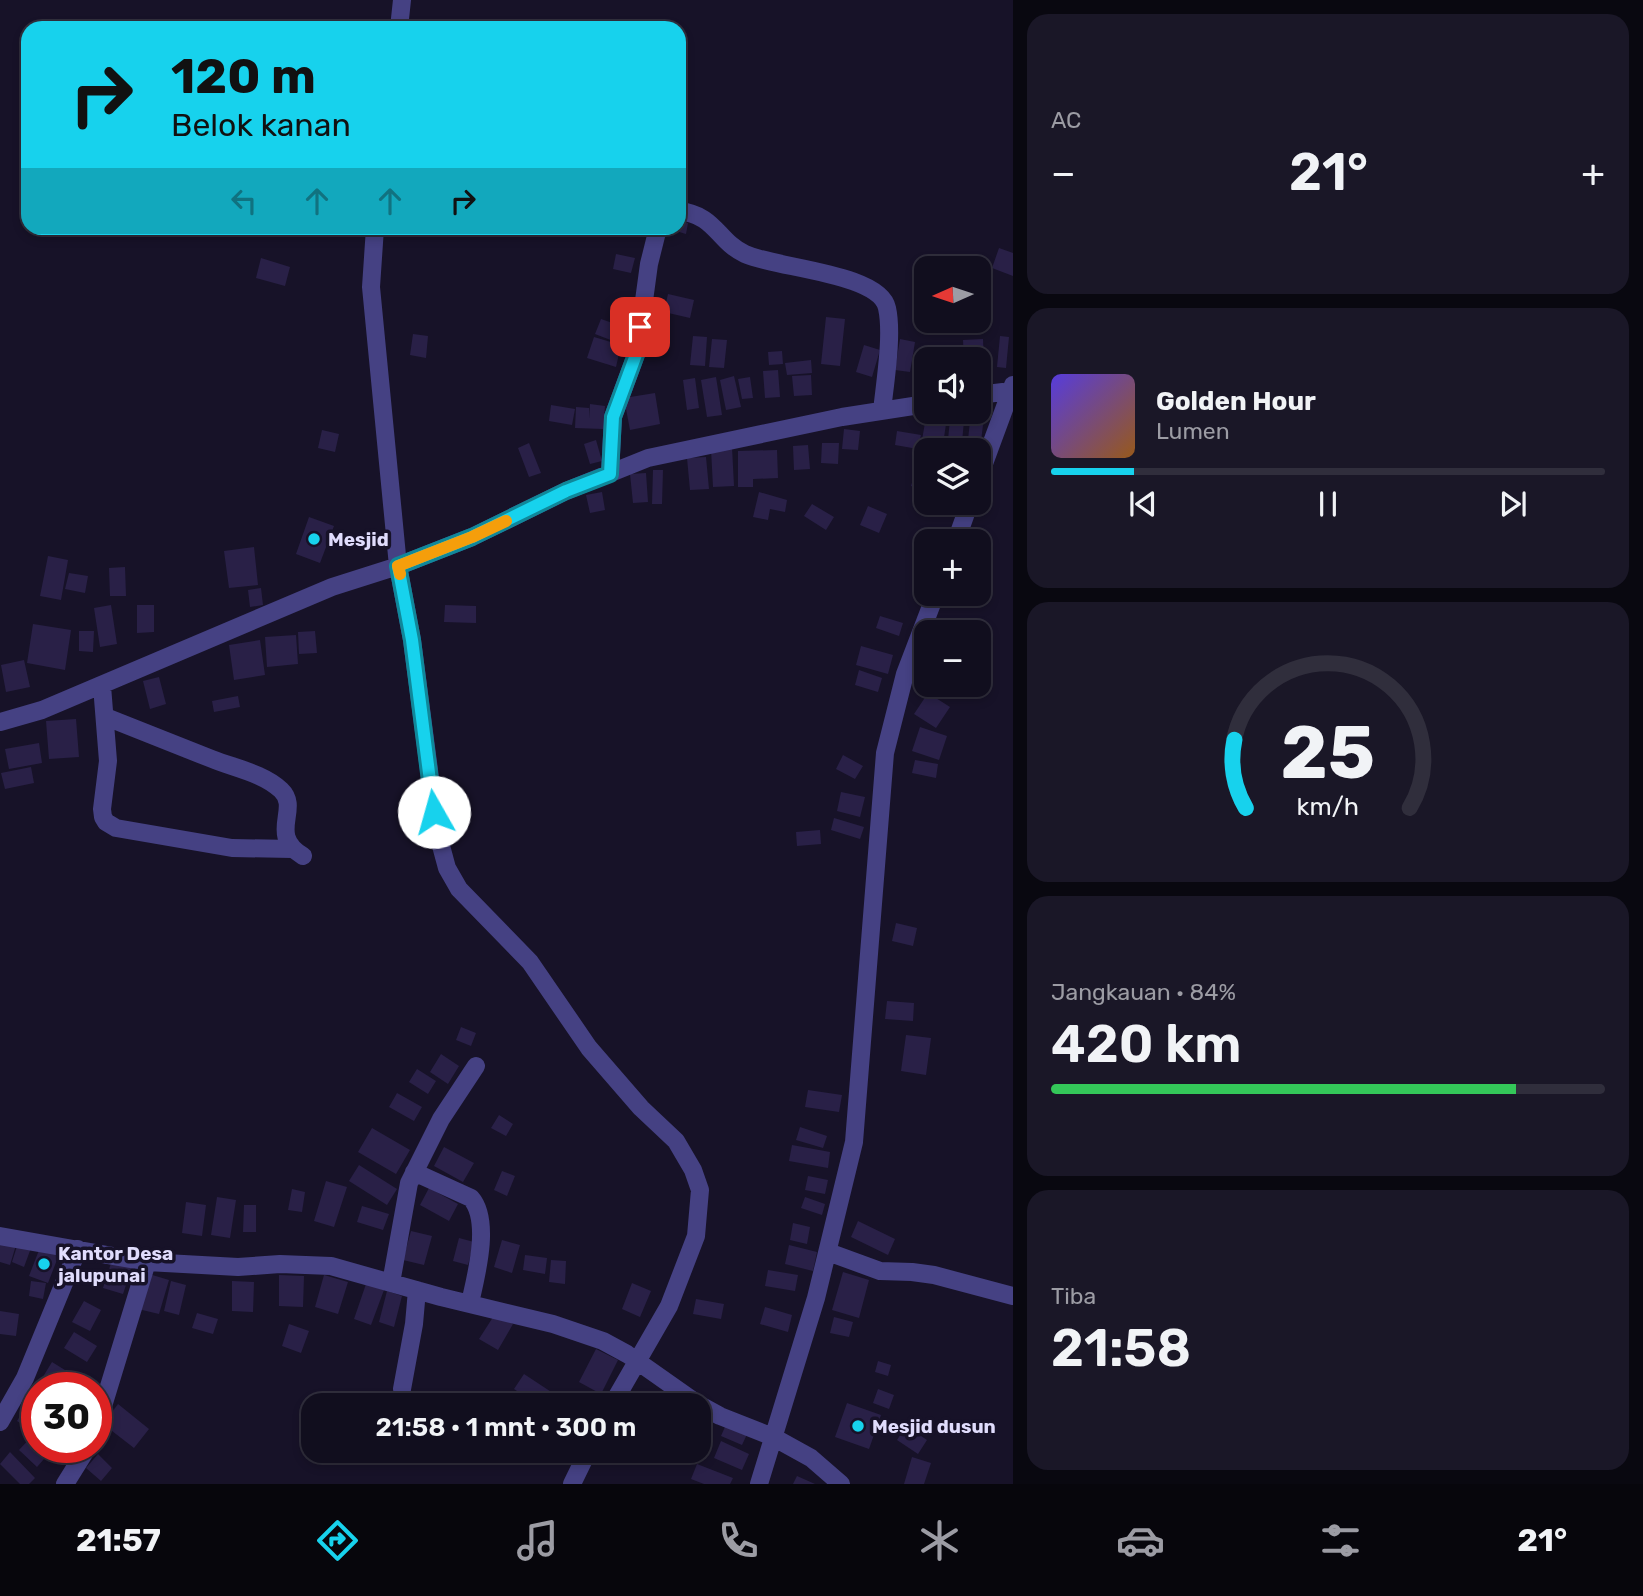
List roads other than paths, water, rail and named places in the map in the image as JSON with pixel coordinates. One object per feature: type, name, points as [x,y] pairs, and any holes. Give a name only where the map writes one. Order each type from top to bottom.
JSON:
[{"type":"street","points":[[400,21],[402,0]]},
{"type":"street","points":[[686,213],[700,216],[709,222],[732,246],[744,254],[770,263],[834,275],[874,291],[887,304],[889,322],[882,411]]},
{"type":"street","points":[[375,235],[371,287],[398,566],[412,640],[437,831],[447,868],[459,889],[530,962],[589,1048],[641,1108],[677,1142],[693,1170],[700,1190],[696,1236],[669,1306],[619,1393]]},
{"type":"street","points":[[610,474],[613,417],[637,352],[649,264],[656,235]]},
{"type":"street","points":[[991,393],[1012,391],[991,446]]},
{"type":"street","points":[[0,722],[42,710],[102,686],[163,657],[332,587],[398,566],[472,537],[566,491],[648,458],[693,447],[914,406]]},
{"type":"street","points":[[759,1484],[828,1252],[854,1142],[885,753],[905,674],[931,606]]},
{"type":"street","points":[[102,686],[108,761],[102,809],[106,822],[116,828],[232,848],[297,852],[285,836],[288,806],[286,796],[280,789],[235,767],[106,717]]},
{"type":"street","points":[[391,1283],[409,1183],[441,1119],[476,1066]]},
{"type":"street","points":[[414,1172],[471,1198],[477,1205],[480,1232],[479,1266],[470,1303]]},
{"type":"street","points":[[0,1236],[147,1262],[238,1267],[280,1264],[331,1266],[553,1324],[603,1341],[637,1360],[698,1404],[720,1416],[773,1437],[811,1458],[841,1484]]},
{"type":"street","points":[[0,1422],[25,1378],[78,1249]]},
{"type":"street","points":[[828,1252],[880,1271],[934,1275],[1013,1296]]},
{"type":"street","points":[[112,1372],[147,1262]]},
{"type":"street","points":[[402,1389],[414,1324],[416,1290]]},
{"type":"street","points":[[65,1484],[78,1463]]},
{"type":"street","points":[[572,1484],[583,1463]]},
{"type":"place","name":"Mesjid","points":[[314,539]]},
{"type":"place","name":"Kantor Desa jalupunai","points":[[44,1264]]},
{"type":"place","name":"Mesjid dusun","points":[[858,1426]]}]
